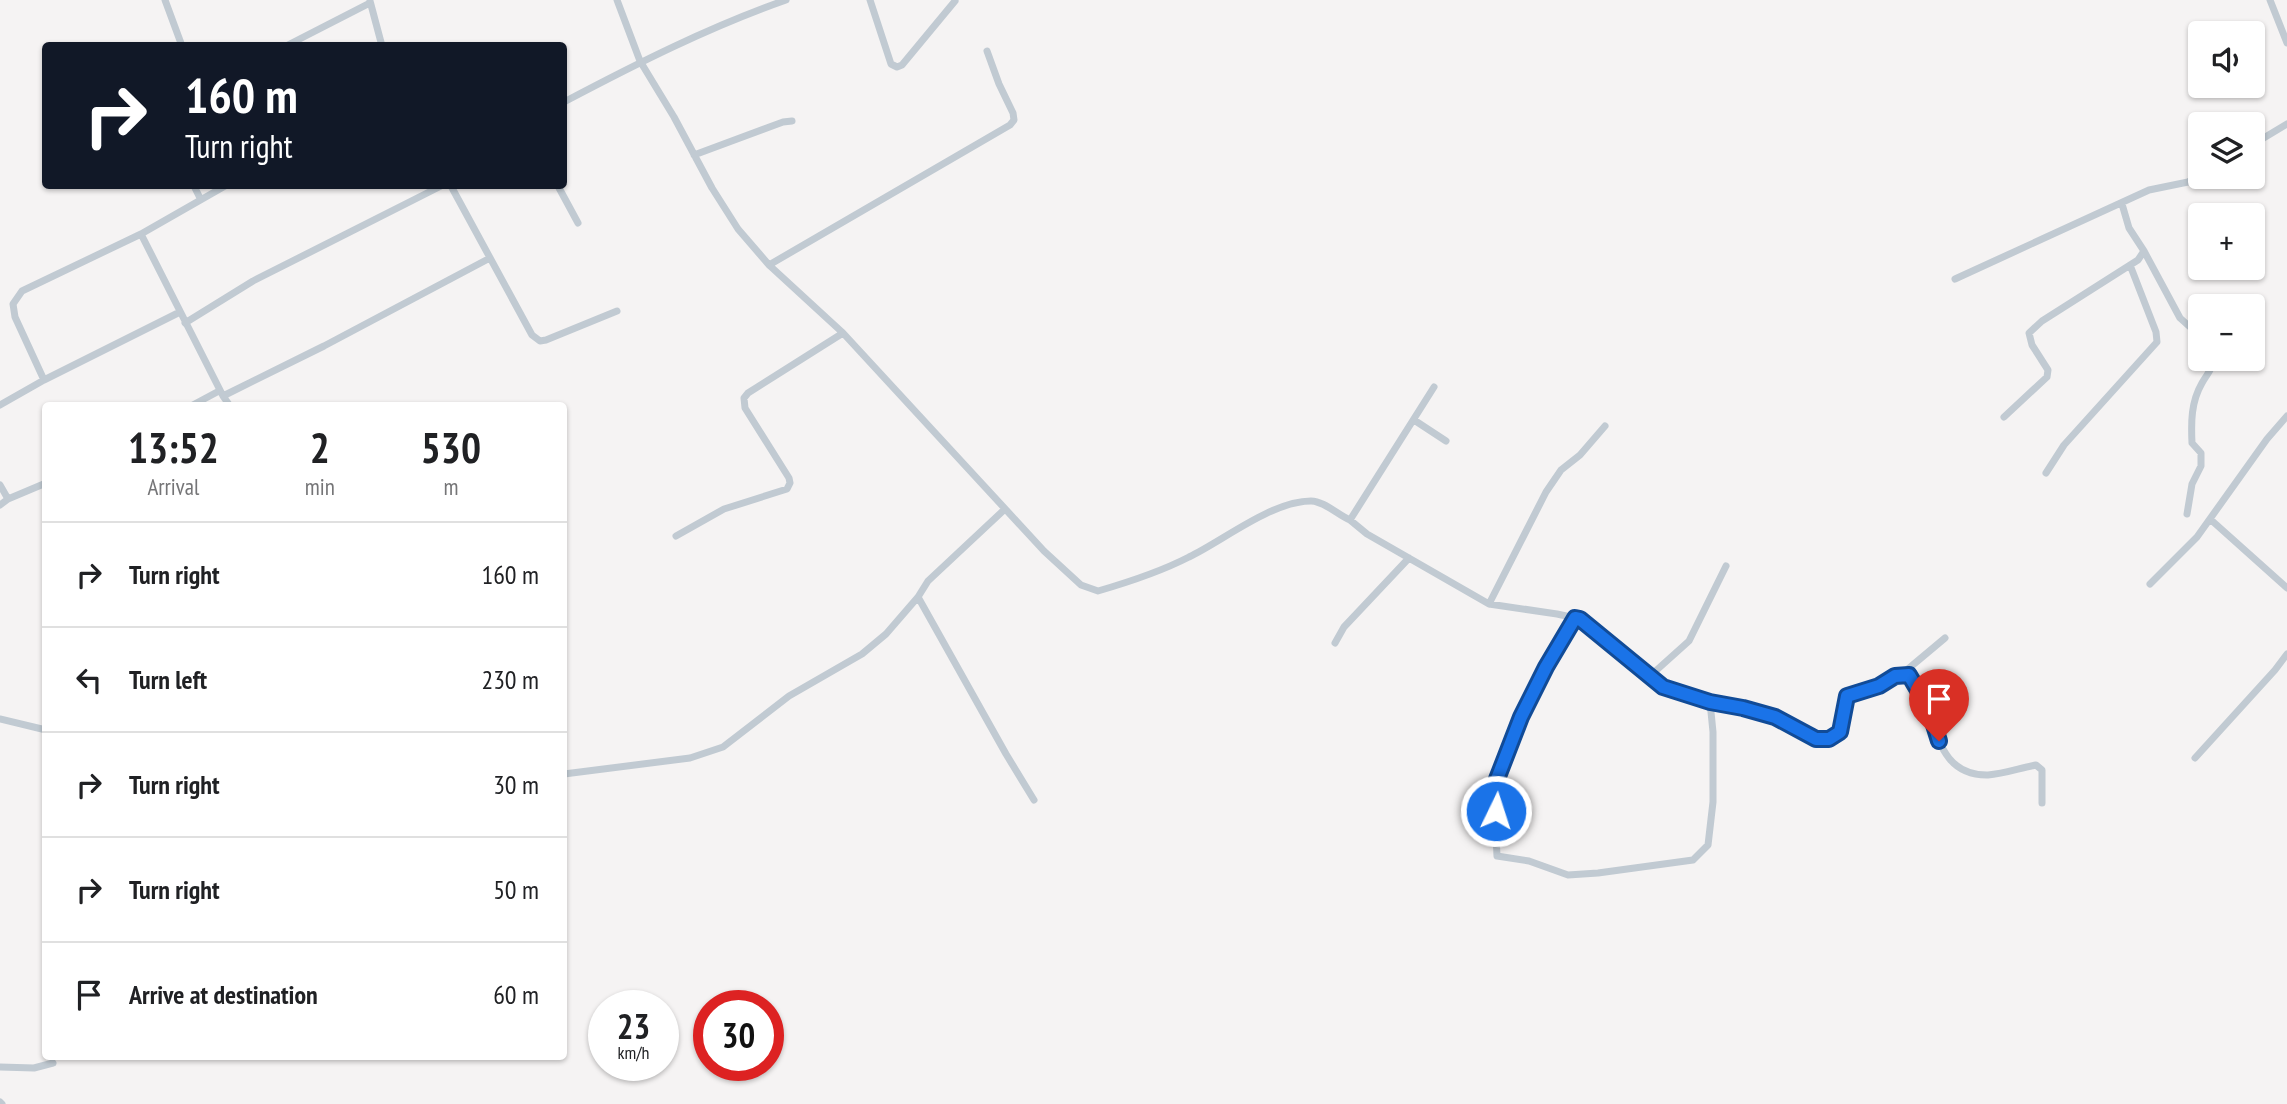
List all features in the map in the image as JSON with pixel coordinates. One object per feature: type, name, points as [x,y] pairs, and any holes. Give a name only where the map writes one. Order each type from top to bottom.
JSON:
[{"type":"street","points":[[165,0],[181,42]]},
{"type":"street","points":[[617,0],[640,61],[726,212],[769,265],[843,333],[1044,551],[1081,584],[1098,591],[1136,580],[1190,557],[1244,525],[1276,510],[1297,503],[1316,502],[1489,604],[1580,619],[1663,687],[1710,702],[1775,717],[1816,739],[1825,740],[1840,732],[1847,696],[1879,686],[1901,674],[1945,638]]},
{"type":"street","points":[[567,100],[640,61],[740,16],[786,0]]},
{"type":"street","points":[[870,0],[891,64],[897,67],[902,65],[955,1]]},
{"type":"street","points":[[2270,0],[2287,43]]},
{"type":"street","points":[[294,42],[370,2],[381,42]]},
{"type":"street","points":[[769,265],[1010,125],[1014,120],[1013,113],[987,51]]},
{"type":"street","points":[[694,155],[792,121]]},
{"type":"street","points":[[2265,137],[2287,124]]},
{"type":"street","points":[[1955,279],[2149,190],[2188,181]]},
{"type":"street","points":[[196,189],[200,198]]},
{"type":"street","points":[[44,380],[15,317],[13,304],[17,297],[28,287],[141,234],[219,189]]},
{"type":"street","points":[[185,323],[253,281],[435,189]]},
{"type":"street","points":[[454,189],[536,339],[546,340],[617,311]]},
{"type":"street","points":[[560,189],[578,223]]},
{"type":"street","points":[[2122,204],[2129,228],[2180,318],[2188,325]]},
{"type":"street","points":[[141,234],[227,402]]},
{"type":"street","points":[[2004,417],[2047,377],[2048,370],[2032,345],[2029,332],[2130,265],[2144,251]]},
{"type":"street","points":[[200,402],[324,346],[490,258]]},
{"type":"street","points":[[2046,473],[2064,445],[2157,342],[2156,332],[2130,265]]},
{"type":"street","points":[[0,405],[180,312]]},
{"type":"street","points":[[676,536],[724,509],[787,489],[789,478],[745,408],[744,398],[843,333]]},
{"type":"street","points":[[2187,514],[2192,484],[2201,466],[2201,453],[2192,443],[2192,408],[2202,384],[2211,371]]},
{"type":"street","points":[[1350,520],[1434,387]]},
{"type":"street","points":[[2150,584],[2197,537],[2267,439],[2287,416]]},
{"type":"street","points":[[1413,420],[1446,441]]},
{"type":"street","points":[[1489,604],[1546,492],[1561,470],[1580,455],[1605,426]]},
{"type":"street","points":[[0,485],[8,499]]},
{"type":"street","points":[[0,505],[42,485]]},
{"type":"street","points":[[567,774],[690,758],[723,747],[789,696],[862,654],[886,634],[929,581],[1005,509]]},
{"type":"street","points":[[2210,519],[2287,588]]},
{"type":"street","points":[[1335,643],[1344,627],[1409,558]]},
{"type":"street","points":[[1650,676],[1689,641],[1726,566]]},
{"type":"street","points":[[918,597],[1034,800]]},
{"type":"street","points":[[1575,618],[1521,717],[1500,769],[1497,779],[1497,856],[1530,861],[1568,875],[1693,860],[1708,845],[1713,802],[1710,702]]},
{"type":"street","points":[[2195,758],[2287,654]]},
{"type":"street","points":[[1901,674],[1909,675],[1913,679],[1929,709],[1932,724],[1947,758],[1967,773],[1989,775],[2036,765],[2042,770],[2042,803]]},
{"type":"street","points":[[0,719],[42,729]]},
{"type":"street","points":[[1,1070],[34,1068],[53,1063]]},
{"type":"route","points":[[1496,811],[1497,779],[1521,717],[1575,618],[1580,619],[1663,687],[1710,702],[1775,717],[1816,739],[1829,739],[1840,732],[1845,699],[1850,693],[1871,689],[1901,674],[1909,675],[1929,709],[1939,741]]}]
